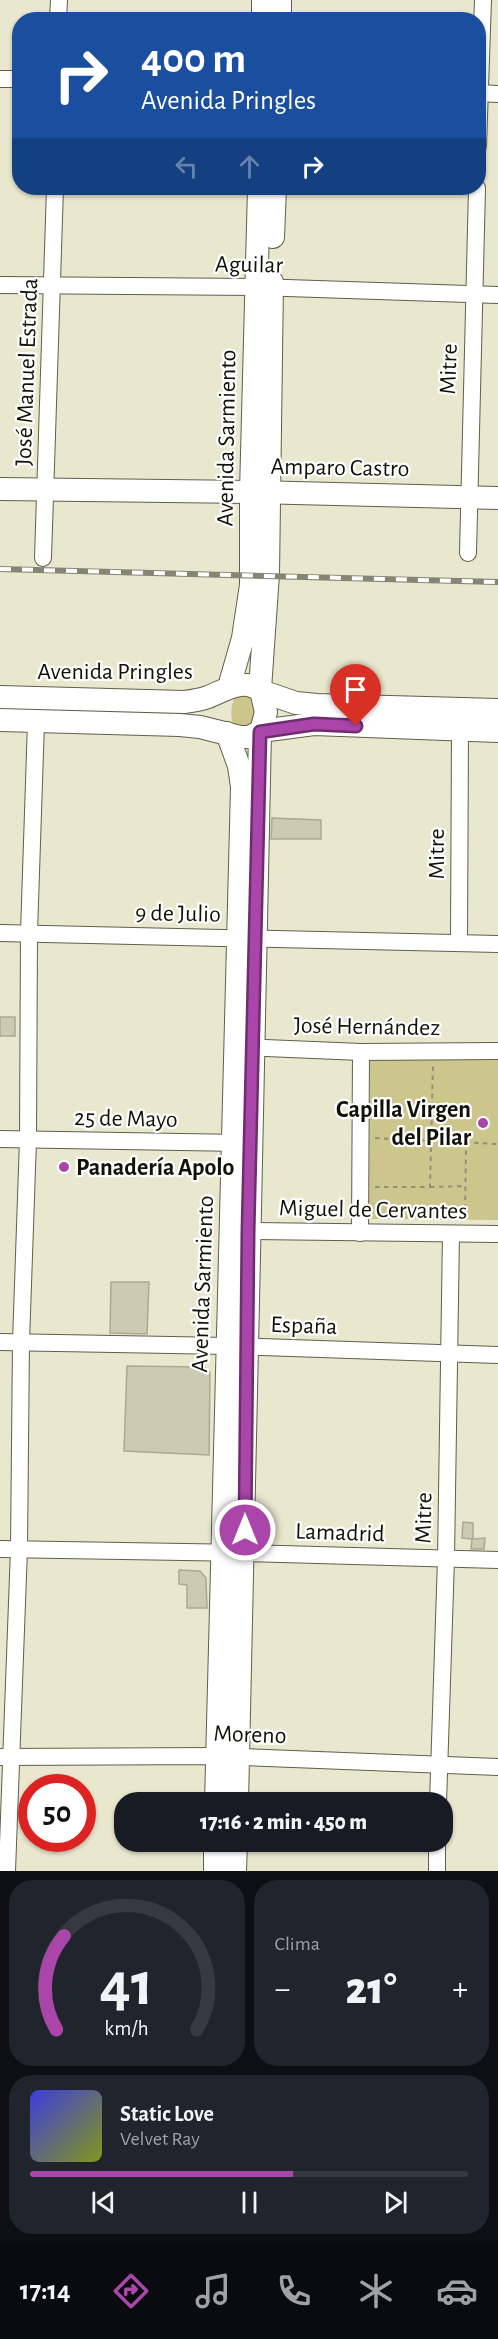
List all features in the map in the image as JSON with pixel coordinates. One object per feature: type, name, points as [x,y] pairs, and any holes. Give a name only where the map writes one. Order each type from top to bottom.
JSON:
[{"type":"main road","name":"Avenida Sarmiento","points":[[229,687],[243,638],[261,492],[264,287],[259,195]]},
{"type":"main road","name":"Avenida Sarmiento","points":[[264,287],[274,195]]},
{"type":"main road","name":"Amparo Castro","points":[[0,489],[498,498]]},
{"type":"main road","name":"Avenida Sarmiento","points":[[261,492],[268,574],[261,690]]},
{"type":"main road","points":[[227,733],[222,712],[223,701],[229,687],[251,685],[281,699],[316,705],[498,710]]},
{"type":"main road","name":"Avenida Pringles","points":[[0,697],[184,702],[208,697],[229,687]]},
{"type":"main road","points":[[260,732],[266,712],[261,690]]},
{"type":"main road","points":[[0,720],[180,725],[240,737],[314,724],[498,731]]},
{"type":"main road","name":"Avenida Sarmiento","points":[[235,1792],[228,1756],[244,1047],[247,938],[260,732]]},
{"type":"main road","name":"Avenida Sarmiento","points":[[227,733],[239,766],[242,787],[247,938]]},
{"type":"main road","name":"Avenida Sarmiento","points":[[237,1347],[248,1232],[242,1143]]},
{"type":"main road","name":"Avenida Sarmiento","points":[[219,1792],[228,1756]]},
{"type":"main road","points":[[214,1871],[215,1852]]},
{"type":"main road","points":[[235,1871],[236,1852]]},
{"type":"street","name":"José Manuel Estrada","points":[[43,558],[56,195]]},
{"type":"street","name":"Mitre","points":[[468,553],[477,195]]},
{"type":"street","name":"Aguilar","points":[[0,285],[264,287],[498,295]]},
{"type":"street","points":[[7,1871],[6,1757],[19,1549],[21,1342],[28,1140],[29,933],[36,722]]},
{"type":"street","name":"Mitre","points":[[459,942],[460,730]]},
{"type":"street","name":"9 de Julio","points":[[0,933],[498,944]]},
{"type":"street","name":"José Hernández","points":[[244,1047],[361,1052],[498,1051]]},
{"type":"street","points":[[360,1233],[361,1052]]},
{"type":"street","name":"25 de Mayo","points":[[0,1139],[242,1143]]},
{"type":"street","name":"Miguel de Cervantes","points":[[248,1232],[498,1234]]},
{"type":"street","name":"Mitre","points":[[438,1792],[451,1354],[451,1234]]},
{"type":"street","name":"España","points":[[0,1342],[498,1355]]},
{"type":"street","name":"Lamadrid","points":[[0,1549],[234,1552],[498,1560]]},
{"type":"street","name":"Moreno","points":[[6,1757],[228,1756],[498,1767]]},
{"type":"street","points":[[437,1852],[437,1871]]},
{"type":"path","points":[[430,1187],[434,1056]]},
{"type":"path","points":[[369,1138],[498,1144]]},
{"type":"path","points":[[465,1220],[466,1143]]},
{"type":"path","points":[[369,1187],[466,1186]]},
{"type":"shaded area","points":[[250,695],[257,708],[252,729],[233,724],[231,714],[235,697]]},
{"type":"shaded area","points":[[370,1056],[498,1057],[498,1220],[369,1219]]},
{"type":"building","points":[[272,818],[321,820],[321,839],[271,839]]},
{"type":"building","points":[[0,1017],[15,1017],[15,1036],[0,1036]]},
{"type":"building","points":[[111,1282],[149,1282],[147,1334],[110,1333]]},
{"type":"building","points":[[127,1366],[204,1367],[210,1372],[209,1455],[124,1451]]},
{"type":"building","points":[[463,1522],[473,1523],[473,1539],[485,1538],[484,1549],[471,1549],[472,1539],[462,1538]]},
{"type":"building","points":[[179,1570],[200,1571],[206,1578],[207,1608],[187,1608],[187,1585],[179,1584]]},
{"type":"railway","points":[[0,569],[498,582]]},
{"type":"place","name":"Capilla Virgen del Pilar","points":[[483,1123]]},
{"type":"place","name":"Panadería Apolo","points":[[64,1167]]},
{"type":"route","points":[[245,1530],[248,1232],[260,732],[314,724],[356,726]]}]
